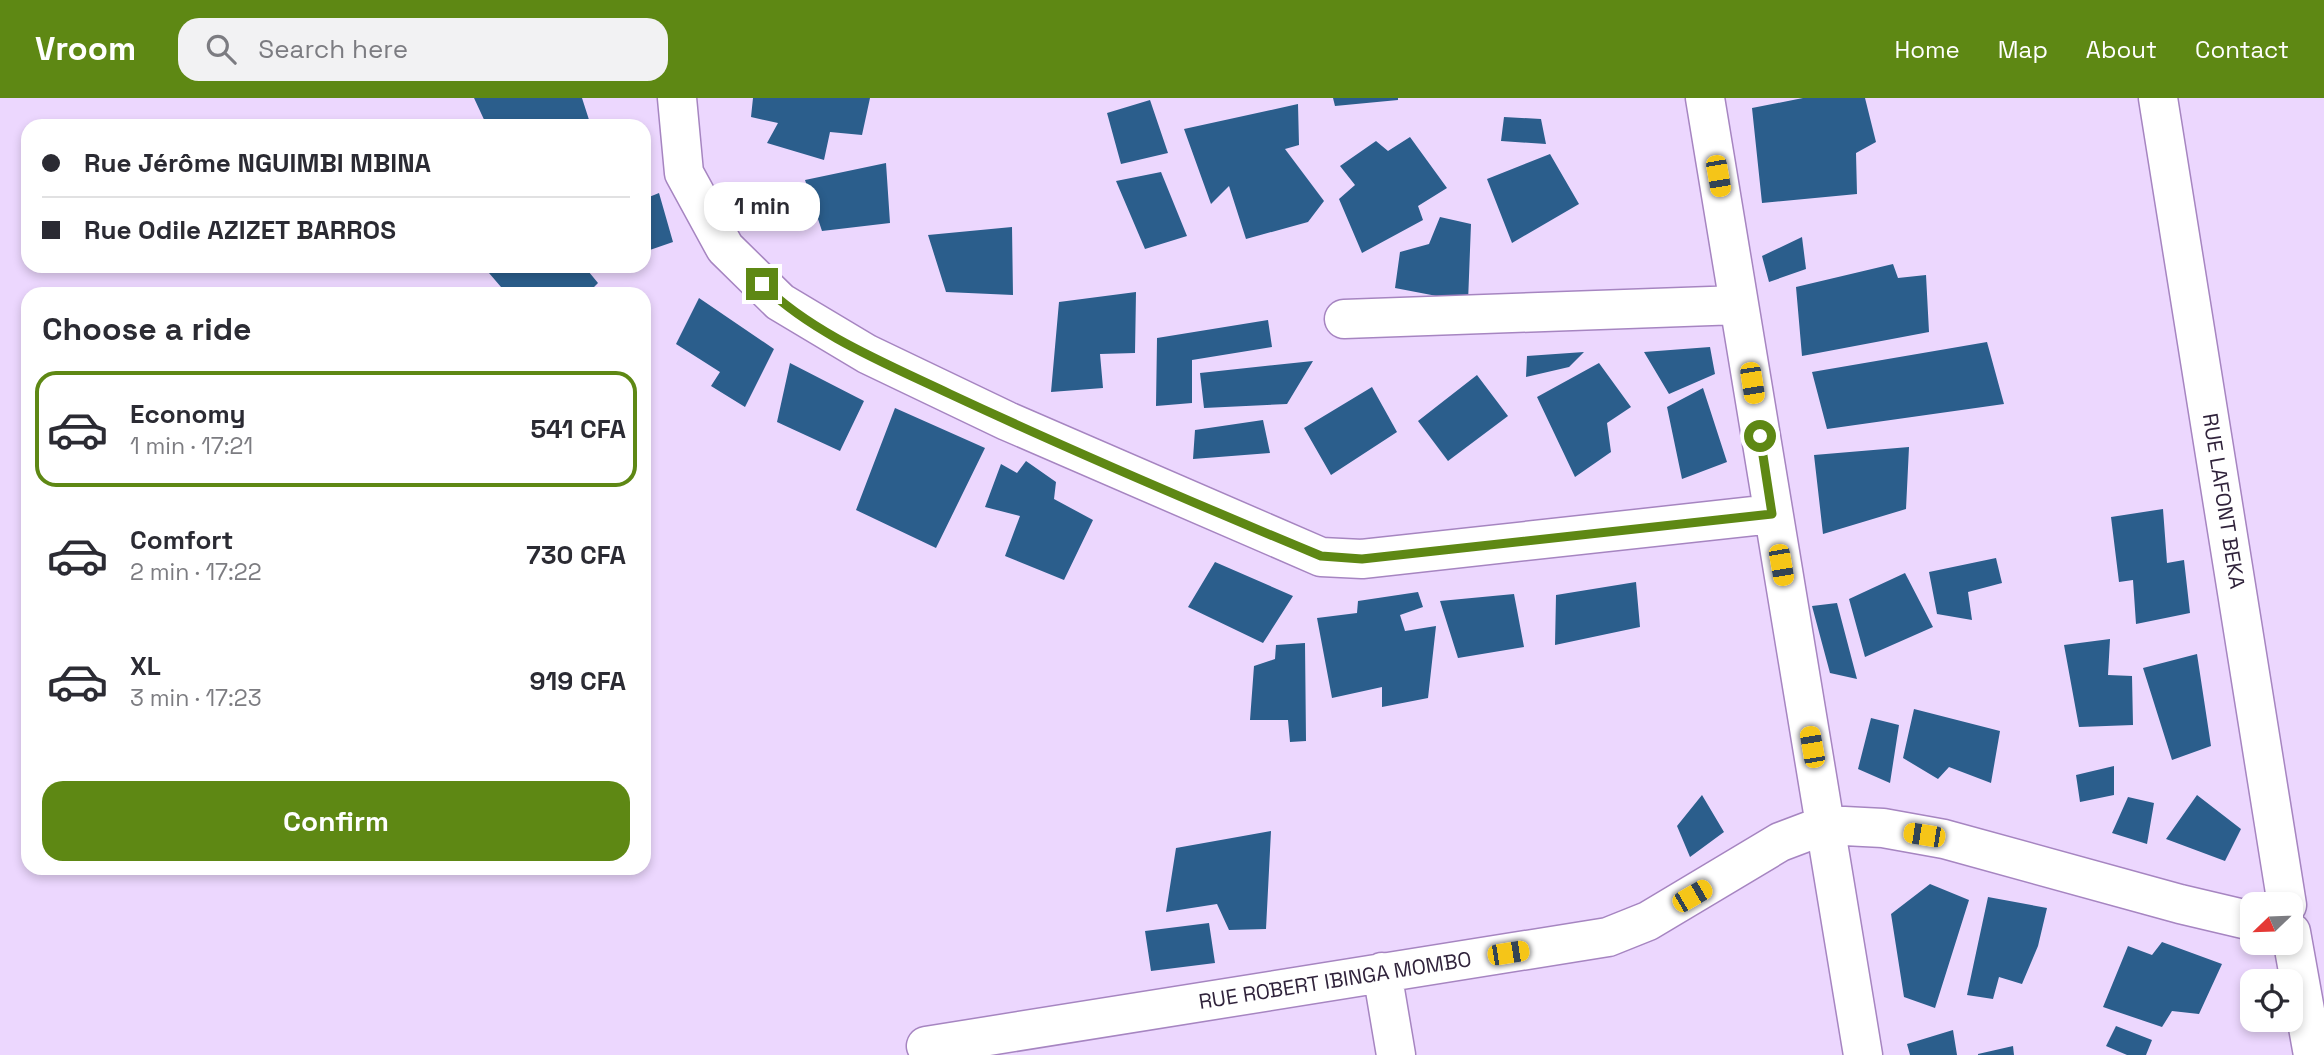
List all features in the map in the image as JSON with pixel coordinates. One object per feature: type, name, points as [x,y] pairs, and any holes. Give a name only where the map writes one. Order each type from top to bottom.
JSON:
[{"type":"street","points":[[677,98],[684,173],[724,248],[780,303],[867,354],[995,415],[1321,556],[1362,559],[1772,514]]},
{"type":"street","points":[[1704,98],[1863,1055]]},
{"type":"street","name":"RUE LAFONT BEKA","points":[[2158,98],[2285,892]]},
{"type":"street","points":[[1344,319],[1740,305]]},
{"type":"street","name":"RUE ROBERT IBINGA MOMBO","points":[[926,1046],[1608,937],[1648,921],[1780,842],[1825,825],[1883,828],[1944,838],[2240,918]]},
{"type":"street","points":[[2303,926],[2324,927]]},
{"type":"street","points":[[2295,956],[2314,1055]]},
{"type":"street","points":[[1382,972],[1396,1055]]},
{"type":"building","points":[[474,98],[582,98],[589,119],[484,119]]},
{"type":"building","points":[[753,98],[870,98],[862,135],[830,132],[824,160],[767,143],[778,123],[751,117]]},
{"type":"building","points":[[1333,98],[1398,98],[1398,100],[1335,106]]},
{"type":"building","points":[[1803,98],[1865,98],[1876,142],[1856,153],[1857,194],[1762,203],[1752,108]]},
{"type":"building","points":[[1150,100],[1168,153],[1121,164],[1107,113]]},
{"type":"building","points":[[1298,104],[1299,145],[1285,149],[1324,201],[1308,222],[1246,239],[1229,186],[1211,204],[1184,129]]},
{"type":"building","points":[[1504,117],[1541,119],[1546,144],[1501,141]]},
{"type":"building","points":[[1410,137],[1447,188],[1418,206],[1423,220],[1362,253],[1339,199],[1355,185],[1340,166],[1376,141],[1388,151]]},
{"type":"building","points":[[1550,154],[1579,204],[1512,243],[1487,179]]},
{"type":"building","points":[[886,163],[890,223],[822,231],[805,180]]},
{"type":"building","points":[[1161,172],[1187,236],[1145,249],[1116,181]]},
{"type":"building","points":[[659,193],[673,242],[651,250],[651,196]]},
{"type":"building","points":[[1440,217],[1471,224],[1468,302],[1395,288],[1400,252],[1429,244]]},
{"type":"building","points":[[1012,227],[1013,295],[946,292],[928,235]]},
{"type":"building","points":[[1802,237],[1806,269],[1769,282],[1762,256]]},
{"type":"building","points":[[1893,264],[1898,278],[1926,275],[1929,332],[1802,356],[1796,287]]},
{"type":"building","points":[[489,273],[590,273],[598,283],[594,287],[501,287]]},
{"type":"building","points":[[1136,292],[1135,353],[1100,354],[1103,388],[1051,392],[1059,302]]},
{"type":"building","points":[[699,298],[774,349],[745,407],[711,386],[720,372],[676,344]]},
{"type":"building","points":[[1268,320],[1272,347],[1192,360],[1192,403],[1156,406],[1157,338]]},
{"type":"building","points":[[1987,342],[2004,404],[1827,429],[1812,372]]},
{"type":"building","points":[[1710,347],[1715,374],[1669,394],[1644,352]]},
{"type":"building","points":[[1584,352],[1569,367],[1526,377],[1527,356]]},
{"type":"building","points":[[1313,361],[1287,404],[1204,408],[1200,373]]},
{"type":"building","points":[[790,363],[864,401],[840,451],[777,422]]},
{"type":"building","points":[[1599,363],[1631,407],[1607,423],[1611,452],[1575,477],[1537,397]]},
{"type":"building","points":[[1477,375],[1508,416],[1448,461],[1418,421]]},
{"type":"building","points":[[1372,387],[1397,432],[1331,475],[1304,428]]},
{"type":"building","points":[[1703,388],[1727,462],[1682,479],[1667,407]]},
{"type":"building","points":[[895,408],[985,448],[936,548],[856,510]]},
{"type":"building","points":[[1263,420],[1270,453],[1193,459],[1195,430]]},
{"type":"building","points":[[1909,447],[1906,509],[1823,534],[1814,455]]},
{"type":"building","points":[[1026,461],[1056,482],[1054,499],[1093,520],[1064,580],[1005,556],[1020,516],[985,507],[1001,464],[1017,473]]},
{"type":"building","points":[[2163,509],[2167,563],[2184,560],[2190,613],[2136,624],[2133,580],[2119,582],[2111,517]]},
{"type":"building","points":[[1996,558],[2002,583],[1968,592],[1972,620],[1937,614],[1929,572]]},
{"type":"building","points":[[1215,562],[1293,596],[1263,643],[1188,607]]},
{"type":"building","points":[[1905,573],[1933,627],[1865,657],[1849,599]]},
{"type":"building","points":[[1636,582],[1640,627],[1555,645],[1556,595]]},
{"type":"building","points":[[1418,592],[1423,607],[1400,615],[1405,631],[1436,626],[1428,698],[1382,707],[1382,687],[1332,698],[1317,618],[1357,613],[1358,601]]},
{"type":"building","points":[[1514,594],[1524,647],[1458,658],[1440,601]]},
{"type":"building","points":[[1837,603],[1857,679],[1830,673],[1812,606]]},
{"type":"building","points":[[2110,639],[2108,675],[2132,676],[2133,725],[2079,727],[2064,645]]},
{"type":"building","points":[[1305,643],[1306,741],[1290,742],[1288,720],[1250,720],[1254,666],[1275,659],[1276,645]]},
{"type":"building","points":[[2197,654],[2211,746],[2172,760],[2143,668]]},
{"type":"building","points":[[1914,709],[2000,731],[1991,783],[1949,767],[1938,779],[1903,758]]},
{"type":"building","points":[[1871,718],[1899,725],[1890,783],[1858,769]]},
{"type":"building","points":[[2114,766],[2114,795],[2080,802],[2076,775]]},
{"type":"building","points":[[1702,795],[1724,832],[1690,857],[1677,826]]},
{"type":"building","points":[[2197,795],[2241,829],[2225,861],[2166,839]]},
{"type":"building","points":[[2128,797],[2154,803],[2147,844],[2112,833]]},
{"type":"building","points":[[1271,831],[1266,929],[1229,930],[1217,904],[1166,912],[1176,848]]},
{"type":"building","points":[[1930,884],[1969,900],[1935,1008],[1904,997],[1891,914]]},
{"type":"building","points":[[1988,897],[2047,908],[2038,946],[2022,984],[1999,977],[1993,999],[1967,995]]},
{"type":"building","points":[[1209,923],[1215,963],[1151,971],[1145,931]]},
{"type":"building","points":[[2162,942],[2222,964],[2199,1014],[2172,1011],[2162,1027],[2103,1007],[2128,946],[2152,955]]},
{"type":"building","points":[[2116,1026],[2152,1040],[2146,1055],[2127,1055],[2106,1046]]},
{"type":"building","points":[[1953,1030],[1957,1055],[1910,1055],[1907,1044]]},
{"type":"building","points":[[2013,1046],[2014,1055],[1978,1055],[1978,1054]]},
{"type":"route","points":[[762,284],[780,303],[867,354],[1007,421],[1321,556],[1362,559],[1772,514],[1760,436]]}]
